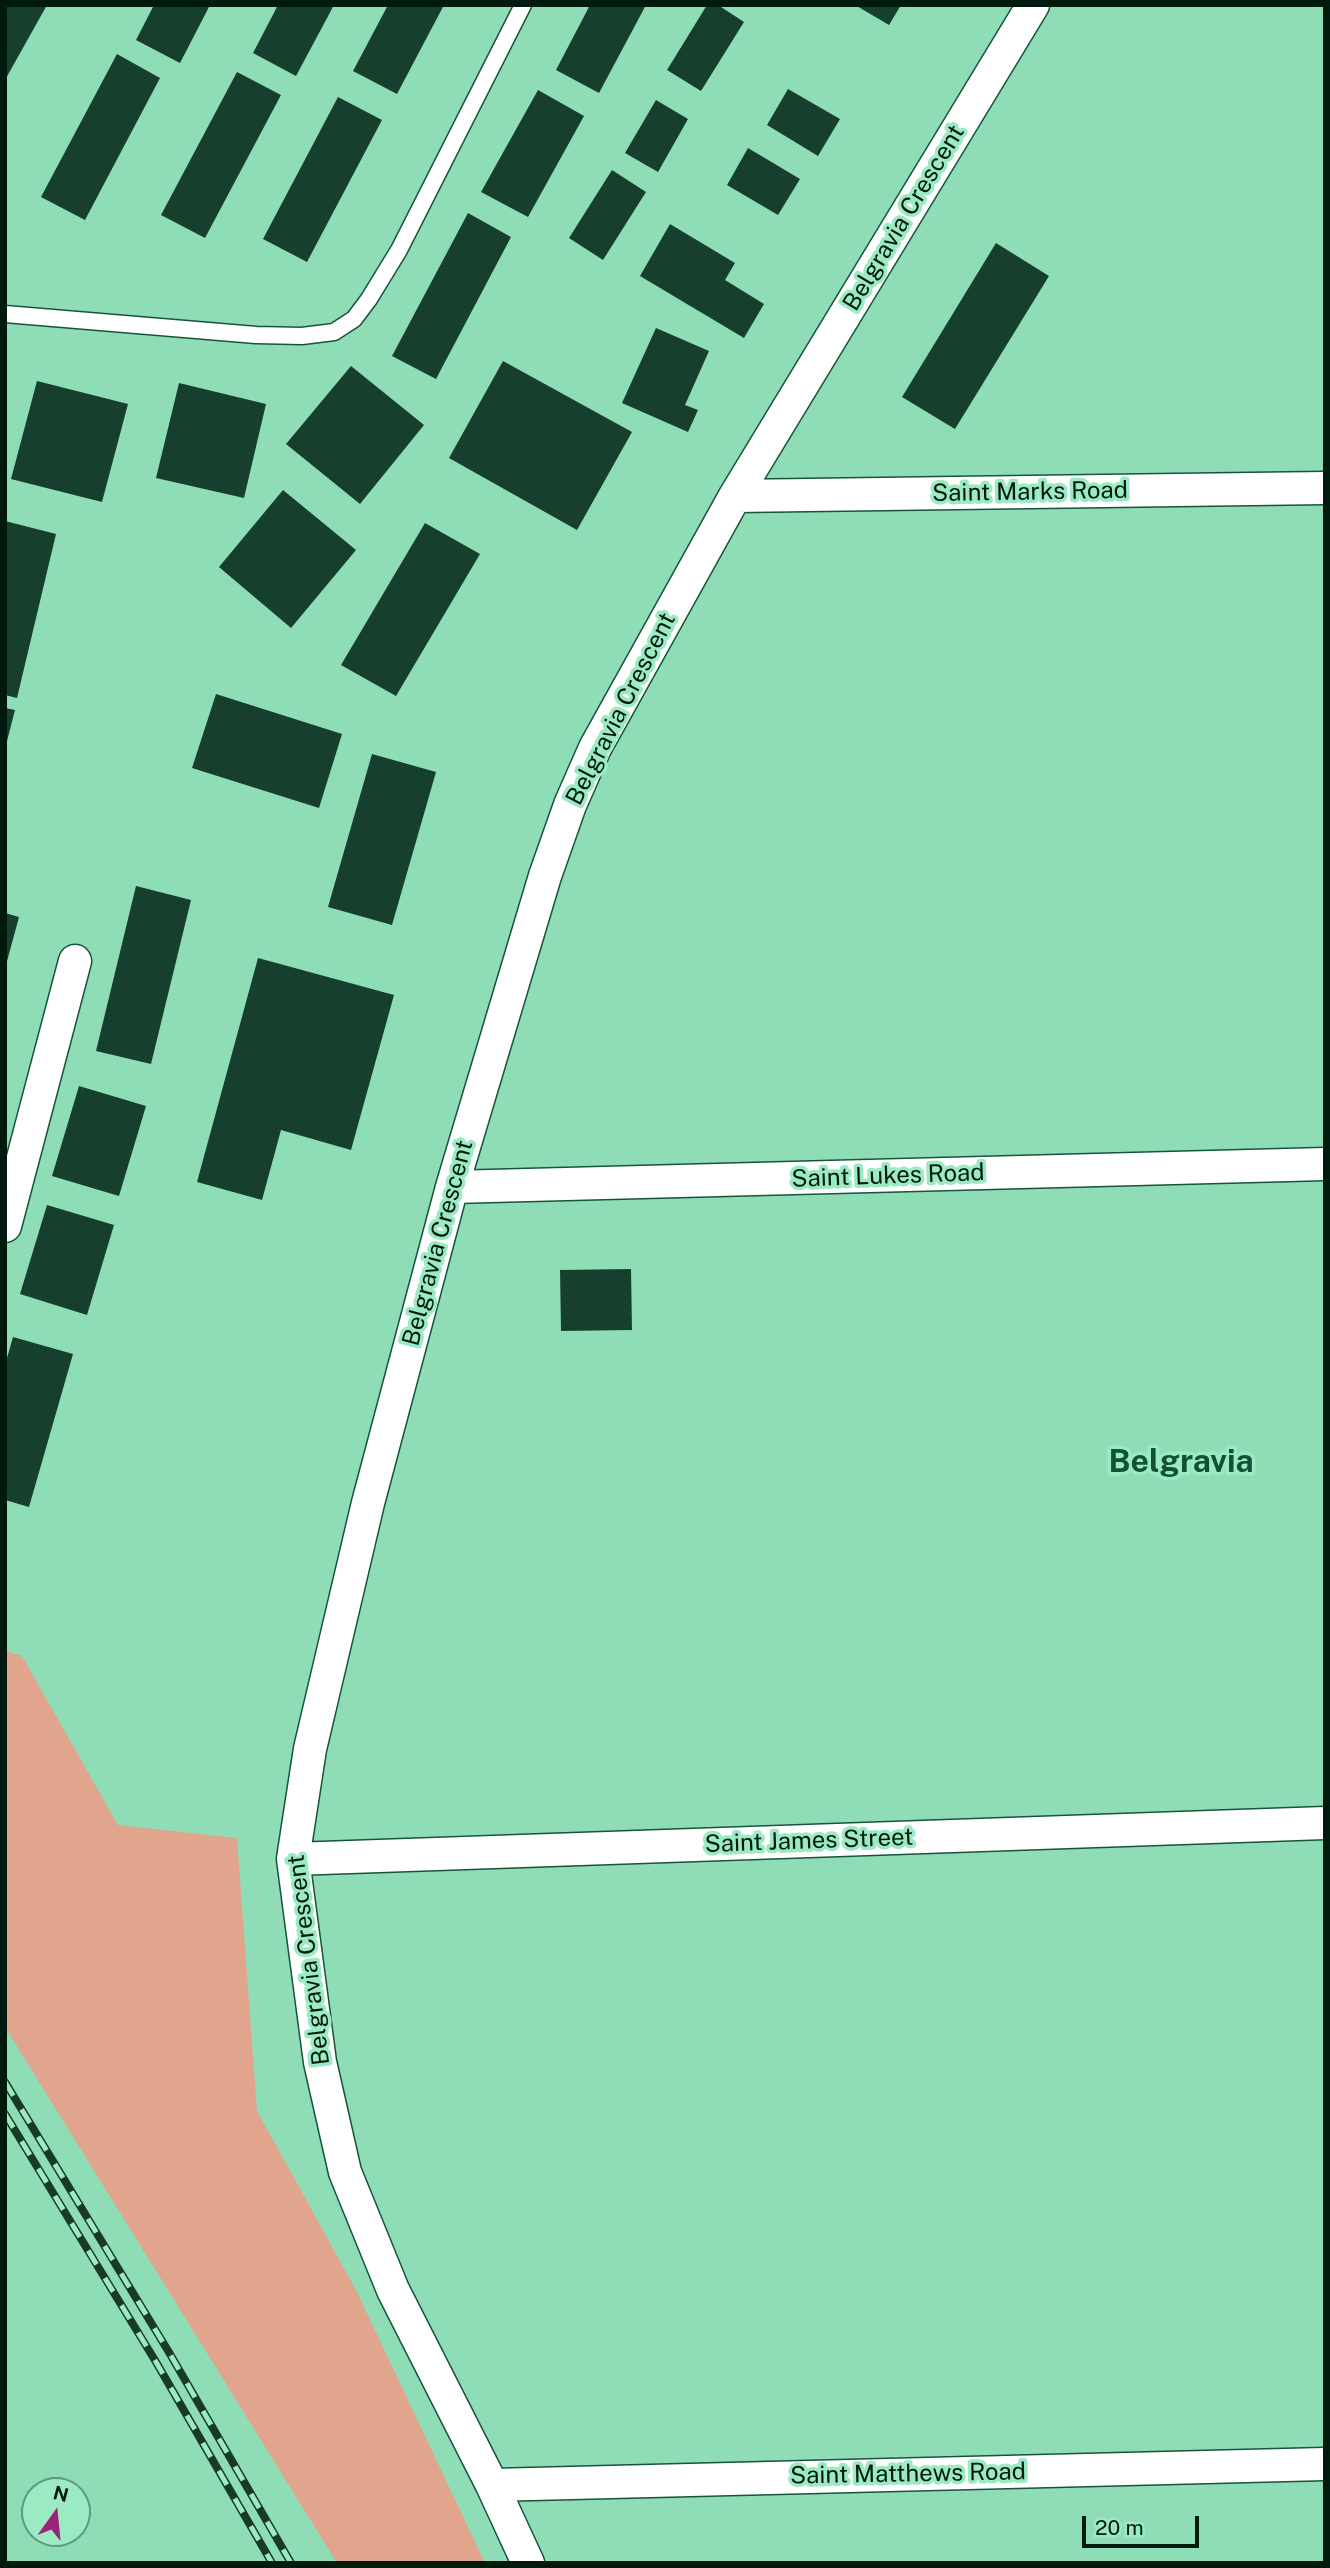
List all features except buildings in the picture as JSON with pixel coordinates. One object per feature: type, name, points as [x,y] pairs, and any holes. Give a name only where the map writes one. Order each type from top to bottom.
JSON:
[{"type":"street","name":"Belgravia Crescent","points":[[528,2563],[492,2485],[393,2290],[345,2172],[320,2062],[293,1859],[310,1749],[333,1641],[452,1187],[545,876],[570,806],[595,748],[735,496],[1033,5]]},
{"type":"street","name":"Saint Marks Road","points":[[735,496],[1325,488]]},
{"type":"street","points":[[5,1226],[75,961]]},
{"type":"street","name":"Saint Lukes Road","points":[[452,1187],[1325,1164]]},
{"type":"street","name":"Saint James Street","points":[[293,1859],[1325,1822]]},
{"type":"street","name":"Saint Matthews Road","points":[[492,2485],[1325,2464]]},
{"type":"lane","points":[[5,314],[256,335],[302,337],[334,332],[354,319],[399,250],[523,5]]},
{"type":"shaded area","points":[[5,1651],[22,1656],[118,1825],[237,1838],[257,2111],[356,2290],[485,2563],[337,2563],[5,2027]]},
{"type":"railway","points":[[5,2082],[170,2354],[291,2563]]},
{"type":"railway","points":[[5,2114],[156,2362],[272,2563]]},
{"type":"district","name":"Belgravia","points":[[1181,1462]]}]
